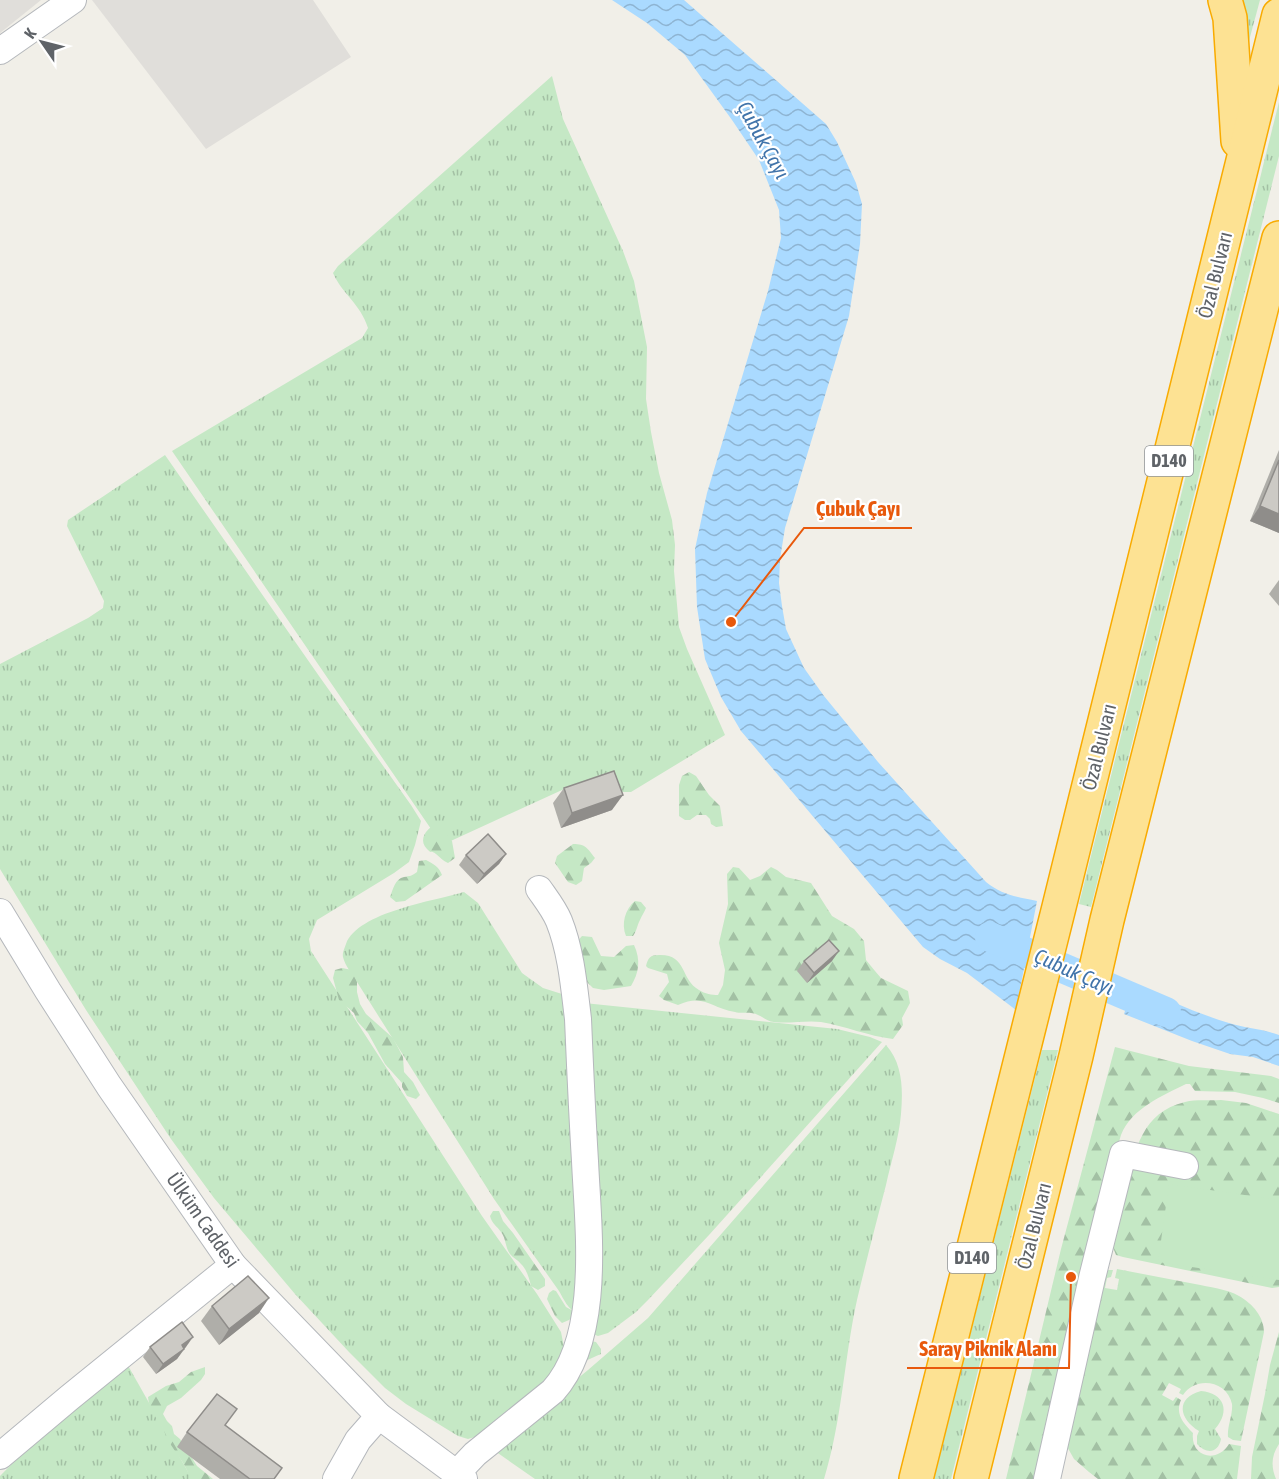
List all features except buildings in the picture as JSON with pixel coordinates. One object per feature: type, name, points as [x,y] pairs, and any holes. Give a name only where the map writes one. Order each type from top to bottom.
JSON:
[{"type":"highway","points":[[1225,0],[1230,18],[1240,172]]},
{"type":"highway","name":"Özal Bulvarı","points":[[916,1479],[1279,15]]},
{"type":"highway","name":"Özal Bulvarı","points":[[971,1479],[1076,1056],[1107,920],[1279,239]]},
{"type":"street","points":[[0,51],[73,0]]},
{"type":"street","points":[[460,1476],[475,1454],[561,1382],[573,1360],[585,1313],[590,1260],[578,1019],[573,981],[559,920],[539,889]]},
{"type":"street","name":"Ülküm Caddesi","points":[[0,912],[110,1086],[233,1265],[379,1416],[460,1476]]},
{"type":"street","points":[[1047,1479],[1092,1278],[1123,1154],[1185,1166]]},
{"type":"street","points":[[0,1456],[233,1265]]},
{"type":"street","points":[[336,1479],[358,1440],[379,1416]]},
{"type":"shaded area","points":[[0,0],[41,0],[0,33]]},
{"type":"shaded area","points":[[92,0],[313,0],[351,57],[206,149]]},
{"type":"green space","points":[[1239,0],[1260,0],[1246,52]]},
{"type":"green space","points":[[552,76],[563,119],[623,251],[634,281],[647,347],[646,399],[651,432],[672,520],[679,627],[725,735],[631,792],[623,792],[602,781],[573,785],[442,845],[172,451],[362,338],[368,328],[365,319],[333,273],[338,266]]},
{"type":"green space","points":[[1279,102],[1279,156],[1091,907],[1079,904]]},
{"type":"green space","points":[[165,455],[421,821],[409,862],[317,920],[309,939],[311,951],[482,1216],[561,1332],[564,1347],[560,1362],[549,1379],[478,1436],[468,1439],[458,1436],[406,1404],[385,1388],[295,1294],[214,1198],[171,1139],[86,1010],[0,869],[0,664],[103,608],[104,601],[67,526],[68,520]]},
{"type":"green space","points":[[689,772],[696,776],[720,806],[723,826],[716,827],[711,824],[706,815],[697,815],[690,820],[679,816],[679,785],[682,776]]},
{"type":"green space","points":[[431,827],[441,828],[452,841],[455,858],[448,863],[430,852],[425,846],[423,838]]},
{"type":"green space","points":[[573,844],[586,847],[595,858],[584,868],[582,881],[576,885],[568,882],[555,863],[557,856]]},
{"type":"green space","points":[[426,860],[436,866],[442,875],[405,901],[396,902],[390,897],[398,880],[417,872],[419,861]]},
{"type":"green space","points":[[733,867],[739,868],[750,880],[760,876],[771,867],[786,877],[811,883],[832,916],[854,929],[864,941],[866,960],[881,978],[908,991],[910,1003],[902,1018],[903,1025],[893,1039],[821,1022],[772,1022],[755,1014],[738,1013],[701,1001],[694,1000],[678,1005],[659,996],[669,982],[667,974],[646,966],[650,958],[659,955],[674,958],[699,990],[718,995],[723,985],[725,970],[719,943],[728,904],[727,874]]},
{"type":"green space","points":[[464,892],[478,903],[522,973],[543,988],[562,994],[568,1001],[581,1150],[577,1313],[566,1304],[494,1199],[345,964],[343,957],[346,944],[353,933],[365,924],[398,909]]},
{"type":"green space","points":[[635,901],[641,902],[646,908],[633,936],[626,936],[625,917]]},
{"type":"green space","points":[[582,936],[592,937],[601,956],[614,957],[626,946],[634,945],[638,956],[638,966],[631,986],[604,990],[593,988],[586,981],[575,944]]},
{"type":"green space","points":[[342,968],[352,970],[357,982],[360,1004],[366,1014],[393,1038],[403,1057],[404,1072],[420,1095],[416,1099],[407,1096],[402,1083],[385,1064],[354,1013],[339,1000],[333,978],[335,970]]},
{"type":"green space","points":[[584,1003],[837,1029],[882,1042],[648,1300],[608,1333],[598,1336],[590,1333]]},
{"type":"green space","points":[[886,1045],[896,1060],[901,1078],[900,1123],[857,1300],[835,1435],[824,1479],[535,1479],[492,1449],[648,1318]]},
{"type":"green space","points":[[1115,1047],[1189,1066],[1271,1076],[1279,1079],[1279,1103],[1235,1092],[1195,1091],[1190,1084],[1186,1084],[1149,1104],[1132,1117],[1121,1135],[1116,1153],[1040,1479],[1006,1479],[1061,1249]]},
{"type":"green space","points":[[1042,1050],[1058,1050],[951,1479],[934,1479]]},
{"type":"green space","points":[[1221,1100],[1246,1103],[1279,1114],[1279,1287],[1272,1288],[1123,1257],[1116,1255],[1112,1245],[1137,1146],[1150,1124],[1170,1107],[1185,1102]]},
{"type":"green space","points":[[1169,1184],[1279,1200],[1279,1280],[1158,1262]]},
{"type":"green space","points":[[493,1211],[499,1211],[503,1221],[545,1279],[545,1286],[538,1290],[531,1286],[525,1269],[510,1254],[503,1234],[492,1221],[490,1216]]},
{"type":"green space","points":[[1117,1269],[1229,1292],[1249,1303],[1260,1316],[1264,1332],[1241,1441],[1228,1437],[1232,1404],[1224,1390],[1210,1383],[1202,1383],[1188,1389],[1183,1395],[1179,1393],[1181,1389],[1169,1383],[1162,1395],[1173,1401],[1176,1397],[1181,1400],[1180,1414],[1183,1422],[1193,1433],[1193,1441],[1200,1452],[1212,1456],[1224,1450],[1229,1444],[1241,1446],[1237,1479],[1098,1479],[1074,1459],[1065,1443],[1105,1270],[1113,1270],[1111,1277],[1107,1278],[1105,1288],[1117,1290],[1119,1279],[1115,1278]]},
{"type":"green space","points":[[553,1290],[566,1307],[577,1313],[562,1323],[555,1316],[547,1299]]},
{"type":"green space","points":[[1279,1332],[1279,1444],[1274,1453],[1273,1462],[1276,1479],[1251,1479],[1252,1457],[1270,1365]]},
{"type":"green space","points":[[590,1341],[596,1342],[601,1349],[601,1354],[585,1361]]},
{"type":"green space","points":[[126,1362],[192,1479],[0,1479],[0,1476],[46,1429]]},
{"type":"green space","points":[[205,1367],[205,1374],[201,1380],[181,1398],[167,1406],[163,1414],[197,1466],[213,1479],[190,1479],[185,1465],[151,1410],[148,1397],[166,1386],[179,1382],[191,1372]]},
{"type":"green space","points":[[1201,1391],[1209,1392],[1220,1399],[1224,1410],[1215,1429],[1221,1439],[1217,1448],[1211,1451],[1204,1450],[1197,1444],[1199,1431],[1187,1421],[1183,1409],[1187,1399]]},
{"type":"water","points":[[612,0],[684,0],[826,124],[856,183],[862,204],[860,244],[849,316],[785,528],[780,559],[779,583],[786,629],[804,668],[824,696],[878,762],[986,882],[1004,893],[1037,901],[1016,1010],[967,973],[923,947],[741,731],[721,697],[705,659],[697,607],[695,549],[707,493],[768,291],[781,238],[779,210],[759,160],[685,55],[647,23]]},
{"type":"water","points":[[1134,983],[1204,1015],[1279,1035],[1279,1066],[1253,1057],[1230,1054],[1124,1014]]},
{"type":"waterway","name":"Çubuk Çayı","points":[[990,937],[1166,1012]]},
{"type":"place","name":"Çubuk Çayı","points":[[731,622]]},
{"type":"place","name":"Saray Piknik Alanı","points":[[1071,1277]]}]
